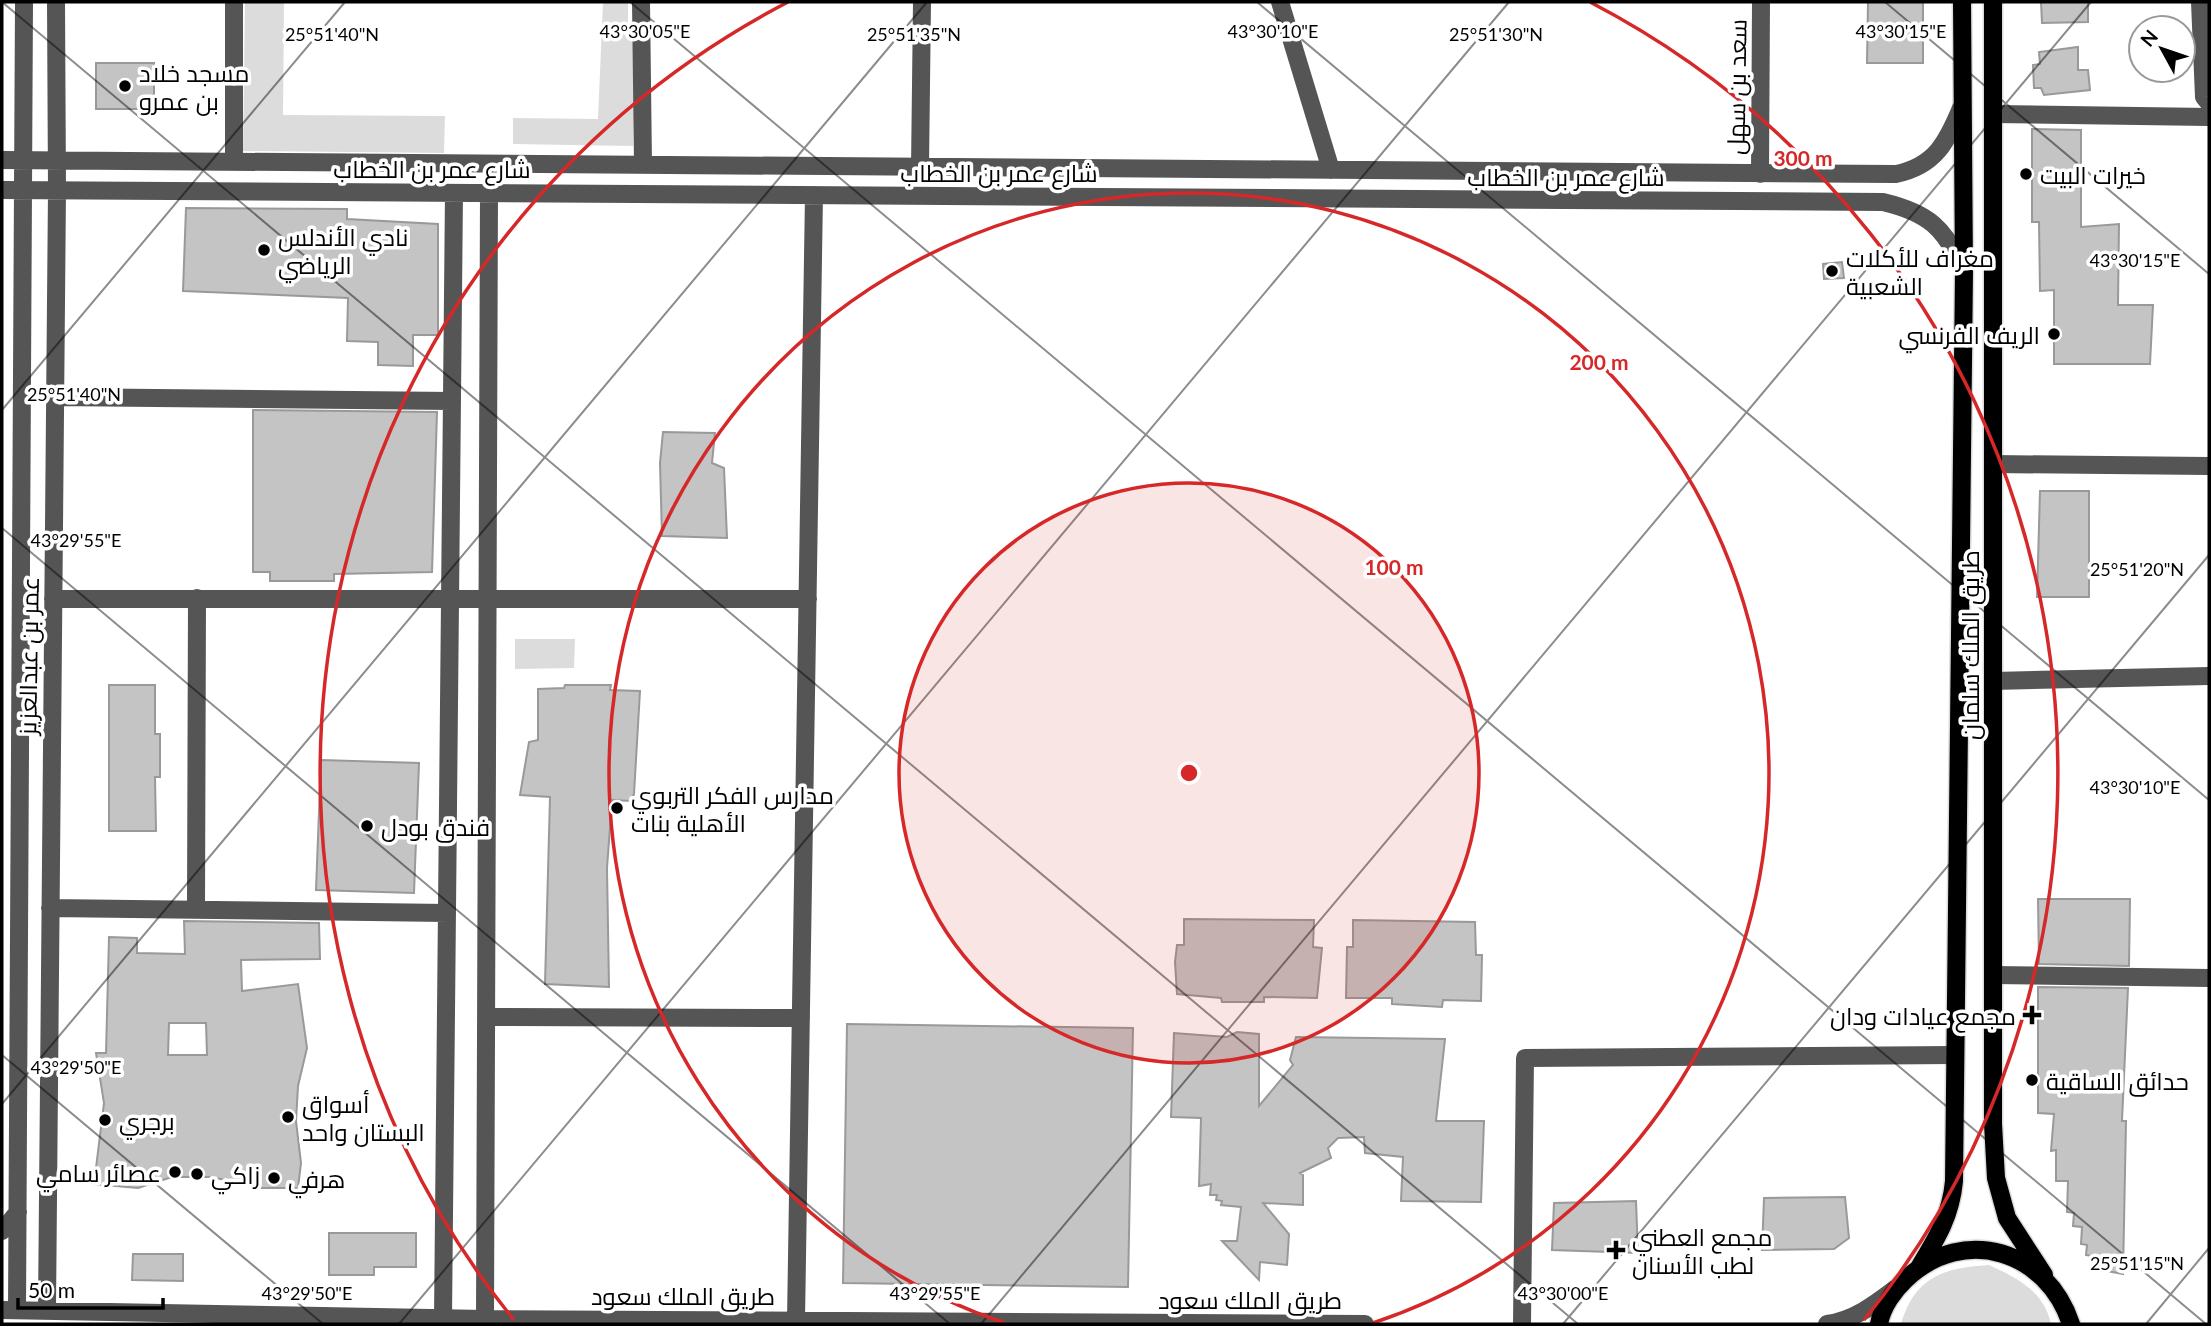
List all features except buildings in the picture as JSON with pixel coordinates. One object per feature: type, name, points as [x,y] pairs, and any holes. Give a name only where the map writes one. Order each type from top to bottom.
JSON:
[{"type":"main road","name":"طريق الملك سلمان","points":[[1920,1266],[1941,1233],[1952,1206],[1964,271],[1962,2]]},
{"type":"main road","name":"طريق الملك سلمان","points":[[1993,2],[1993,975],[1996,1178],[2007,1218],[2044,1276]]},
{"type":"main road","points":[[1879,1324],[1895,1289],[1920,1266],[1950,1252],[1983,1249],[2016,1257],[2044,1276],[2064,1302],[2071,1324]]},
{"type":"street","name":"عمر بن عبدالعزيز","points":[[10,1310],[18,1212],[10,1080],[25,190],[24,2]]},
{"type":"street","name":"عمر بن عبدالعزيز","points":[[47,1310],[57,190],[55,2]]},
{"type":"street","points":[[234,2],[234,162]]},
{"type":"street","points":[[641,2],[643,165]]},
{"type":"street","points":[[920,167],[922,2]]},
{"type":"street","points":[[1280,2],[1331,170]]},
{"type":"street","name":"سعد بن سهل","points":[[1760,174],[1762,2]]},
{"type":"street","points":[[2200,2],[2204,97],[2209,103]]},
{"type":"street","name":"شارع عمر بن الخطاب","points":[[2,160],[1883,174],[1911,171],[1940,153],[1961,108]]},
{"type":"street","points":[[1993,114],[2209,117]]},
{"type":"street","name":"شارع عمر بن الخطاب","points":[[2,190],[1884,202],[1923,214],[1935,224],[1955,249],[1964,271]]},
{"type":"street","points":[[444,1321],[454,193]]},
{"type":"street","points":[[484,1322],[489,193]]},
{"type":"street","points":[[796,1320],[814,195]]},
{"type":"street","points":[[55,397],[452,401]]},
{"type":"street","points":[[1993,464],[2209,466]]},
{"type":"street","points":[[53,598],[808,599]]},
{"type":"street","points":[[196,910],[197,598]]},
{"type":"street","points":[[1993,681],[2209,676]]},
{"type":"street","points":[[50,908],[447,913]]},
{"type":"street","points":[[1993,975],[2209,978]]},
{"type":"street","points":[[486,1017],[801,1018]]},
{"type":"street","points":[[1522,1324],[1525,1058],[1955,1055]]},
{"type":"street","points":[[2,1231],[18,1212]]},
{"type":"street","points":[[1827,1324],[1841,1322],[1867,1310],[1895,1289]]},
{"type":"street","points":[[2064,1302],[2078,1324]]},
{"type":"street","name":"طريق الملك سعود","points":[[10,1310],[484,1322],[796,1320],[1365,1324]]},
{"type":"shaded area","points":[[245,2],[284,2],[283,115],[445,116],[444,153],[243,151]]},
{"type":"shaded area","points":[[603,2],[628,2],[628,24],[636,28],[633,146],[513,144],[513,118],[598,119]]},
{"type":"shaded area","points":[[515,639],[575,639],[574,668],[515,669]]},
{"type":"shaded area","points":[[1989,1265],[2010,1275],[2036,1294],[2051,1324],[1901,1324],[1914,1295],[1933,1278],[1958,1269]]},
{"type":"place","name":"مسجد خلاد بن عمرو","points":[[125,86]]},
{"type":"place","name":"خيرات البيت","points":[[2026,174]]},
{"type":"place","name":"نادي الأندلس الرياضي","points":[[264,250]]},
{"type":"place","name":"مغراف للأكلات الشعبية","points":[[1832,271]]},
{"type":"place","name":"الريف الفرنسي","points":[[2054,334]]},
{"type":"place","name":"مدارس الفكر التربوي الأهلية بنات","points":[[617,808]]},
{"type":"place","name":"فندق بودل","points":[[367,826]]},
{"type":"place","name":"مجمع عيادات ودان","points":[[2032,1015]]},
{"type":"place","name":"حدائق الساقية","points":[[2032,1080]]},
{"type":"place","name":"أسواق البستان واحد","points":[[288,1117]]},
{"type":"place","name":"برجري","points":[[105,1120]]},
{"type":"place","name":"عصائر سامي","points":[[175,1172]]},
{"type":"place","name":"زاكي","points":[[197,1174]]},
{"type":"place","name":"هرفي","points":[[274,1178]]},
{"type":"place","name":"مجمع العطني لطب الأسنان","points":[[1616,1250]]}]
